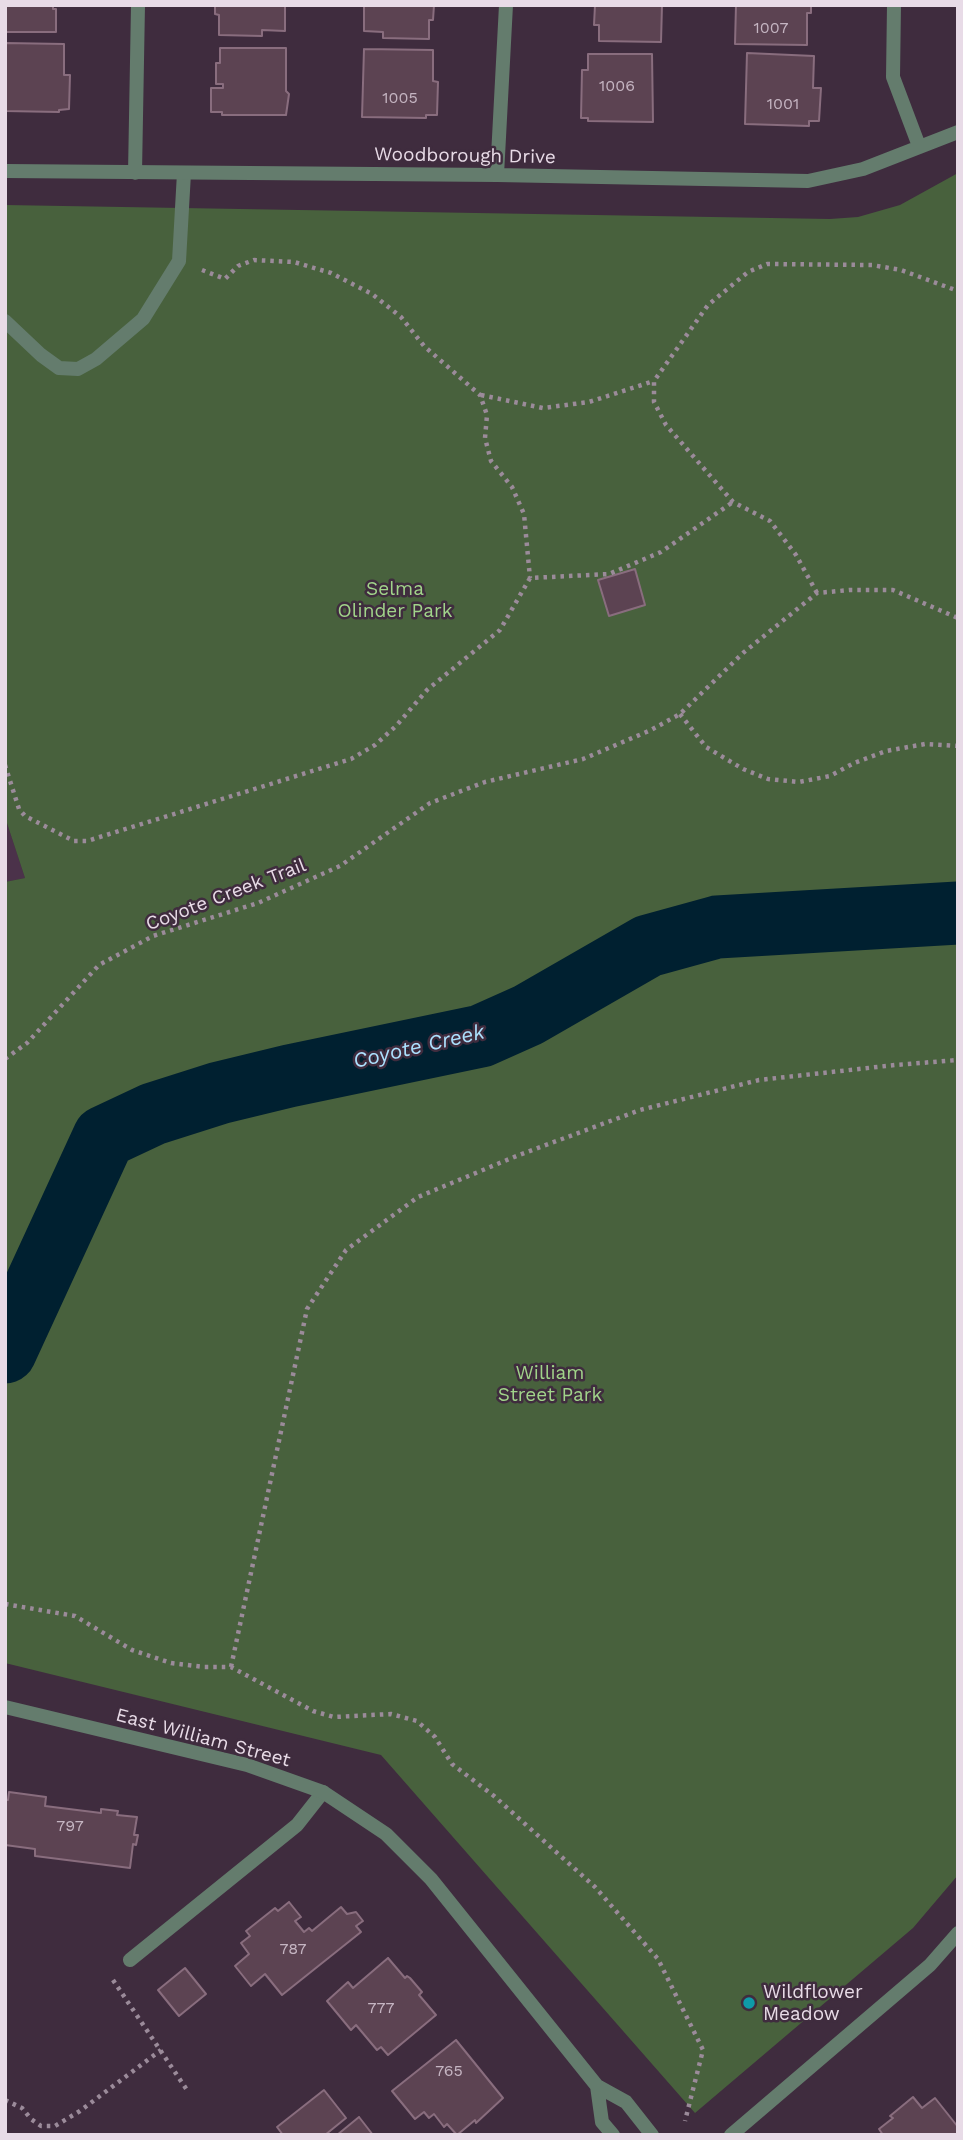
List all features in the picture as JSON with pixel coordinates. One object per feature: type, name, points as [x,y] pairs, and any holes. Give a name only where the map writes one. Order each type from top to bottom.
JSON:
[{"type":"street","points":[[135,173],[138,5]]},
{"type":"street","points":[[497,175],[506,5]]},
{"type":"street","points":[[894,5],[893,77],[919,146]]},
{"type":"street","name":"Woodborough Drive","points":[[5,171],[497,175],[808,181],[863,169],[958,132]]},
{"type":"street","points":[[5,321],[41,355],[60,368],[78,369],[96,359],[143,319],[179,261],[184,173]]},
{"type":"street","name":"East William Street","points":[[8,1708],[247,1765],[323,1792],[386,1834],[431,1879],[597,2086],[626,2102],[652,2135]]},
{"type":"street","points":[[130,1960],[297,1825],[323,1792]]},
{"type":"street","points":[[731,2135],[930,1965],[958,1933]]},
{"type":"street","name":"East William Street","points":[[597,2086],[603,2122],[613,2135]]},
{"type":"path","points":[[5,765],[19,809],[25,816],[74,841],[87,841],[351,759],[375,745],[396,726],[427,690],[500,630],[530,578],[524,514],[512,487],[491,461],[485,438],[487,415],[480,395],[424,346],[401,317],[372,294],[331,273],[294,262],[254,260],[238,266],[225,279],[179,261]]},
{"type":"path","points":[[958,291],[901,270],[872,265],[767,264],[748,272],[708,305],[654,381],[654,402],[666,425],[733,502],[770,521],[796,555],[817,593],[893,590],[958,618]]},
{"type":"path","points":[[480,395],[543,408],[589,402],[654,381]]},
{"type":"path","points":[[530,578],[609,574],[661,552],[733,502]]},
{"type":"path","name":"Coyote Creek Trail","points":[[5,1059],[27,1043],[99,965],[153,936],[258,903],[340,866],[430,803],[485,782],[583,758],[651,730],[680,714],[743,653],[817,593]]},
{"type":"path","points":[[680,714],[706,747],[743,769],[768,779],[799,782],[830,776],[886,751],[925,744],[958,746]]},
{"type":"path","points":[[231,1667],[307,1309],[346,1250],[418,1197],[519,1155],[640,1110],[759,1080],[958,1060]]},
{"type":"path","points":[[5,1604],[75,1616],[132,1650],[170,1663],[231,1667],[313,1712],[334,1717],[391,1714],[417,1721],[435,1737],[452,1764],[494,1796],[596,1887],[658,1959],[704,2050],[685,2121]]},
{"type":"path","points":[[130,1960],[112,1979],[187,2090]]},
{"type":"path","points":[[5,2099],[22,2108],[41,2126],[55,2126],[80,2111],[160,2050]]},
{"type":"shaded area","points":[[5,817],[25,878],[5,882]]},
{"type":"green space","points":[[958,173],[958,1875],[913,1928],[695,2113],[381,1755],[5,1663],[5,882],[25,878],[5,817],[5,205],[830,219],[858,217],[900,205]]},
{"type":"building","points":[[5,5],[53,5],[53,9],[56,9],[56,32],[5,32]]},
{"type":"building","points":[[215,5],[285,5],[285,31],[262,30],[262,36],[219,35],[219,15],[215,14]]},
{"type":"building","points":[[364,5],[434,5],[433,20],[429,20],[429,39],[383,38],[383,32],[364,31]]},
{"type":"building","points":[[595,5],[662,5],[661,42],[599,41],[599,25],[594,25]]},
{"type":"building","points":[[736,5],[811,5],[811,13],[807,13],[807,45],[735,44]]},
{"type":"building","points":[[5,43],[64,44],[64,75],[70,75],[69,109],[59,112],[5,111]]},
{"type":"building","points":[[220,48],[286,48],[286,91],[289,94],[286,115],[222,115],[222,112],[211,112],[211,88],[223,88],[223,84],[216,84],[216,63],[220,63]]},
{"type":"building","points":[[364,49],[433,50],[433,81],[438,82],[437,115],[426,115],[426,118],[362,117]]},
{"type":"building","points":[[747,53],[814,56],[813,88],[821,88],[819,121],[809,121],[809,126],[745,124]]},
{"type":"building","points":[[588,54],[652,54],[653,122],[588,121],[588,118],[581,118],[582,70],[588,70]]},
{"type":"building","points":[[635,569],[645,605],[609,616],[598,580]]},
{"type":"building","points":[[9,1792],[46,1797],[45,1806],[101,1813],[101,1809],[118,1811],[117,1815],[137,1817],[134,1835],[138,1835],[136,1845],[133,1844],[130,1868],[35,1856],[35,1849],[5,1845],[5,1800],[8,1800]]},
{"type":"building","points":[[289,1902],[301,1917],[295,1921],[304,1932],[309,1928],[312,1931],[341,1907],[347,1914],[356,1912],[363,1921],[356,1926],[361,1932],[282,1995],[265,1974],[251,1986],[235,1966],[249,1954],[241,1943],[250,1936],[246,1931],[275,1908],[278,1911]]},
{"type":"building","points":[[388,1958],[405,1978],[410,1978],[422,1992],[419,1995],[436,2015],[388,2055],[381,2047],[377,2050],[356,2025],[351,2030],[327,2001],[348,1982],[353,1988]]},
{"type":"building","points":[[185,1968],[206,1994],[179,2016],[158,1990]]},
{"type":"building","points":[[456,2040],[503,2098],[476,2123],[475,2120],[457,2135],[447,2124],[444,2127],[434,2114],[429,2118],[424,2112],[415,2119],[392,2091]]},
{"type":"building","points":[[324,2090],[346,2118],[325,2135],[283,2135],[277,2127]]},
{"type":"building","points":[[913,2097],[922,2108],[935,2098],[958,2127],[958,2135],[883,2135],[879,2129]]},
{"type":"building","points":[[359,2117],[373,2135],[337,2135]]},
{"type":"waterway","name":"Coyote Creek","points":[[5,1352],[104,1137],[153,1114],[219,1093],[289,1076],[481,1036],[528,1015],[648,946],[717,927],[958,913]]},
{"type":"place","name":"Wildflower Meadow","points":[[749,2003]]},
{"type":"park label","name":"Selma Olinder Park","points":[[395,600]]},
{"type":"park label","name":"William Street Park","points":[[550,1384]]}]
